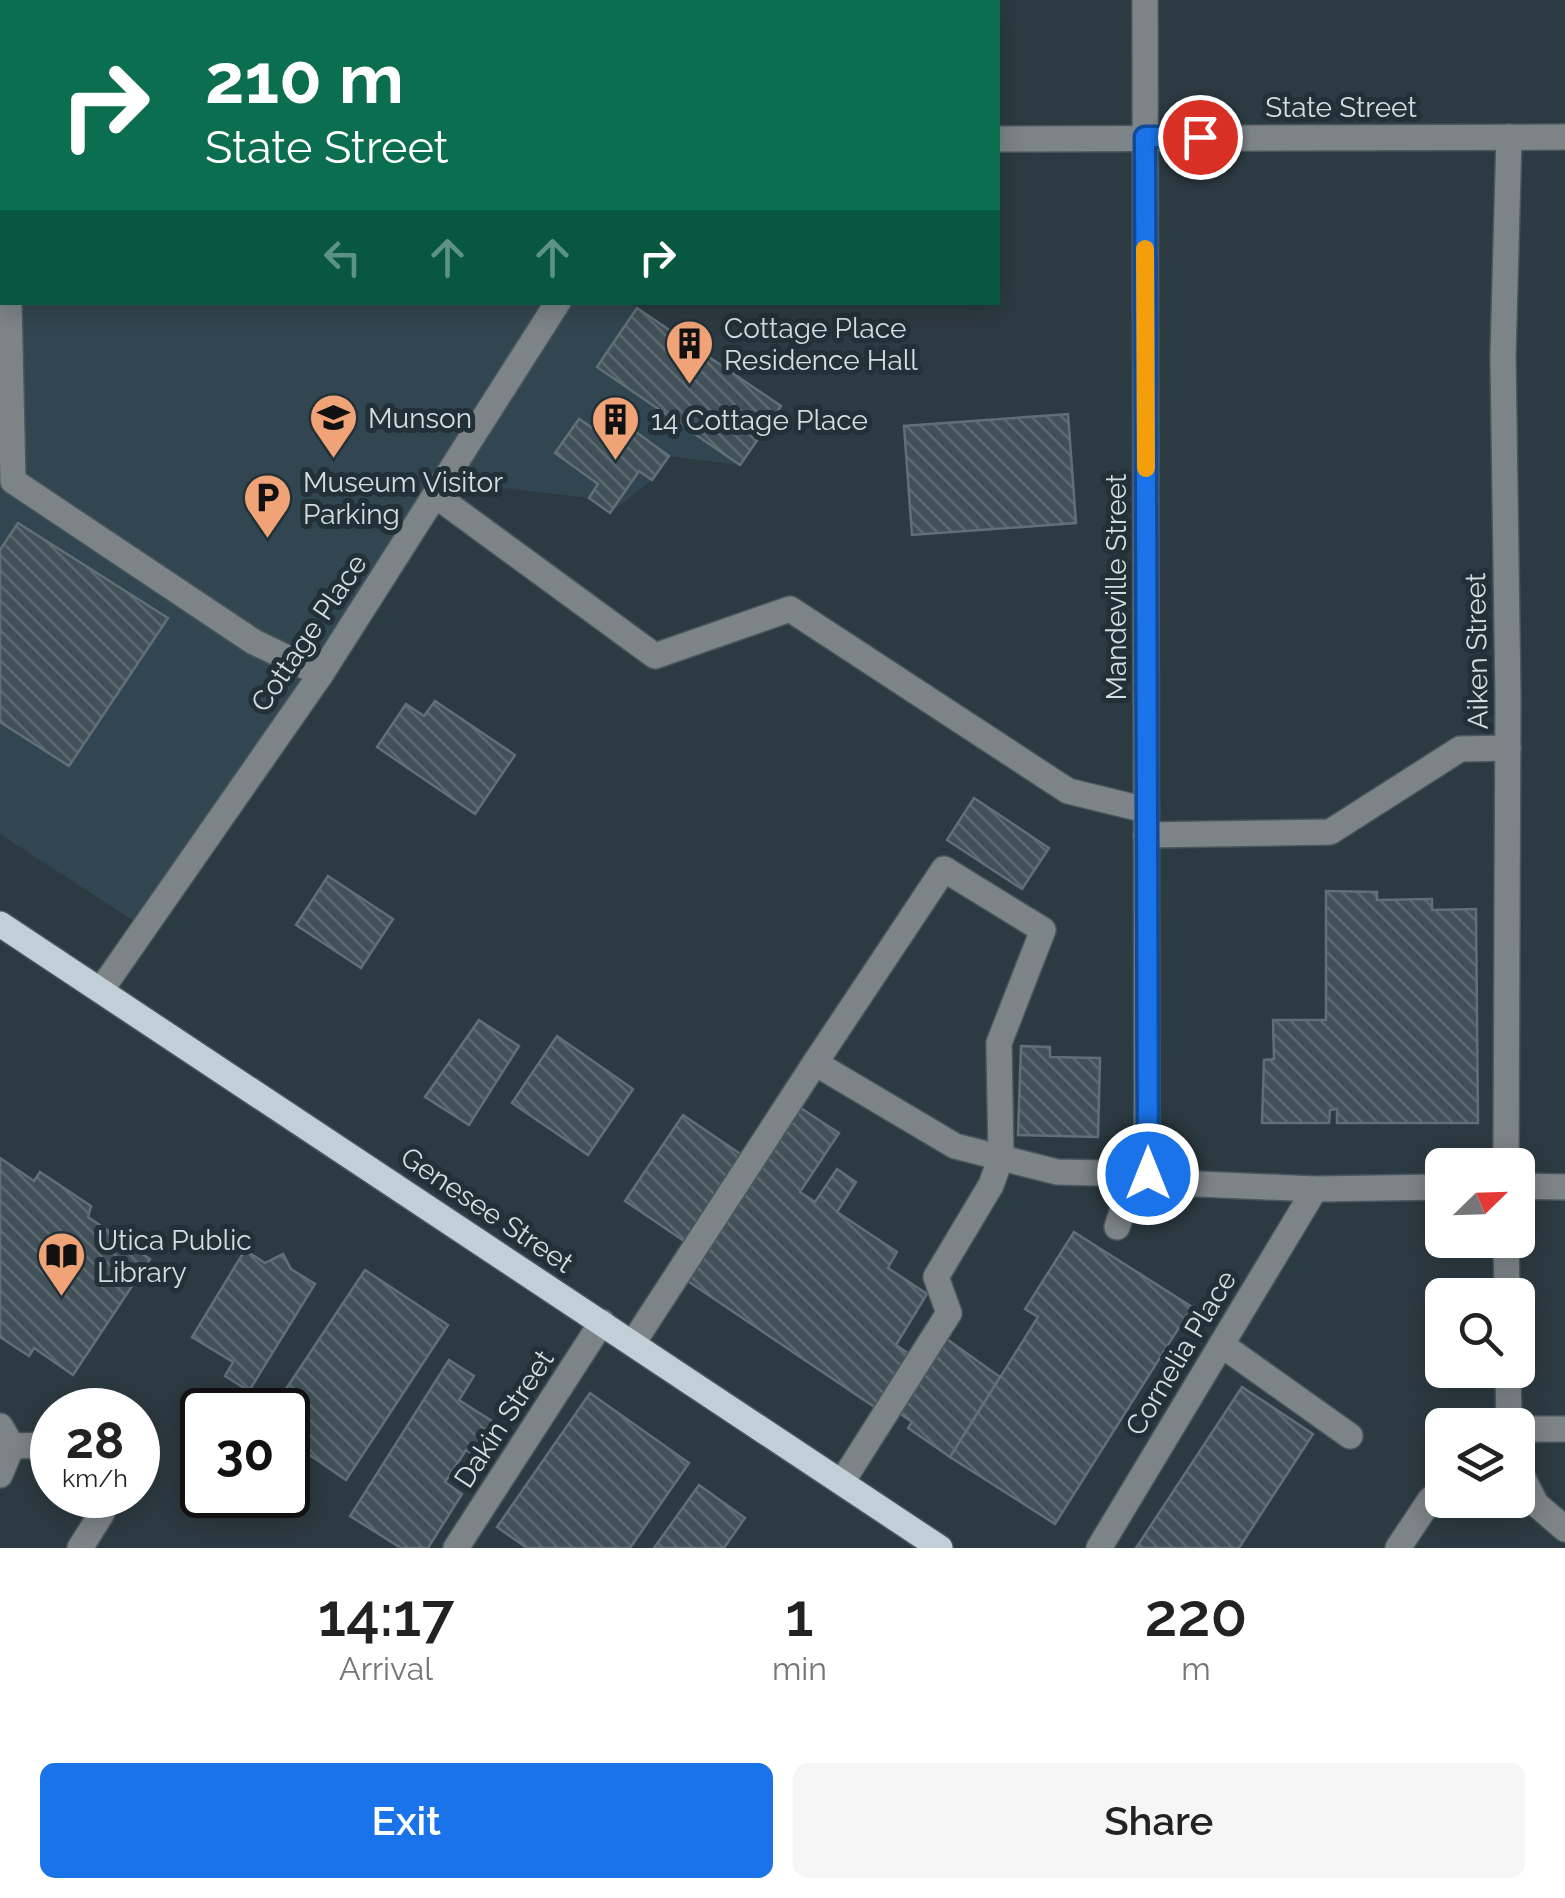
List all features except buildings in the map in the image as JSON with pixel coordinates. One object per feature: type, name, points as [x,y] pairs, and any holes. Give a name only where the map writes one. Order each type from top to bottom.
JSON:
[{"type":"main road","name":"Genesee Street","points":[[0,924],[842,1482],[932,1546]]},
{"type":"street","name":"Mandeville Street","points":[[1145,0],[1148,1174]]},
{"type":"street","name":"Aiken Street","points":[[1506,1148],[1508,748],[1502,356],[1509,137]]},
{"type":"street","name":"State Street","points":[[1000,140],[1565,137]]},
{"type":"street","points":[[8,305],[13,482],[254,642],[321,674]]},
{"type":"street","name":"Cottage Place","points":[[100,990],[321,674],[556,305]]},
{"type":"street","points":[[435,496],[655,656],[790,610],[1068,791],[1146,823],[1330,832],[1460,749],[1508,748]]},
{"type":"street","points":[[632,1343],[944,868],[1043,930],[999,1043],[1000,1157],[991,1185],[936,1277],[949,1313],[842,1482]]},
{"type":"street","points":[[815,1063],[955,1146],[1057,1172],[1148,1174],[1176,1183],[1315,1189],[1425,1187]]},
{"type":"street","points":[[1118,1227],[1123,1208],[1148,1174]]},
{"type":"street","points":[[1535,1186],[1565,1187]]},
{"type":"street","name":"Cornelia Place","points":[[1099,1548],[1315,1189]]},
{"type":"street","name":"Dakin Street","points":[[456,1548],[602,1322]]},
{"type":"street","points":[[1222,1344],[1350,1436]]},
{"type":"street","points":[[1535,1429],[1565,1430]]},
{"type":"street","points":[[0,1475],[6,1436]]},
{"type":"street","points":[[1535,1502],[1565,1529]]},
{"type":"street","points":[[1398,1548],[1425,1508]]},
{"type":"street","points":[[80,1548],[99,1518]]},
{"type":"shaded area","name":"Munson","points":[[0,305],[631,305],[781,406],[740,465],[669,456],[652,480],[610,513],[589,498],[444,481],[143,927],[0,834]]},
{"type":"slow traffic","points":[[1145,249],[1146,468]]},
{"type":"place","name":"Cottage Place Residence Hall","points":[[689,386]]},
{"type":"place","name":"Munson","points":[[333,460]]},
{"type":"place","name":"14 Cottage Place","points":[[616,462]]},
{"type":"place","name":"Museum Visitor Parking","points":[[268,540]]},
{"type":"place","name":"Utica Public Library","points":[[62,1298]]},
{"type":"route","points":[[1148,1174],[1145,137],[1200,137]]}]
